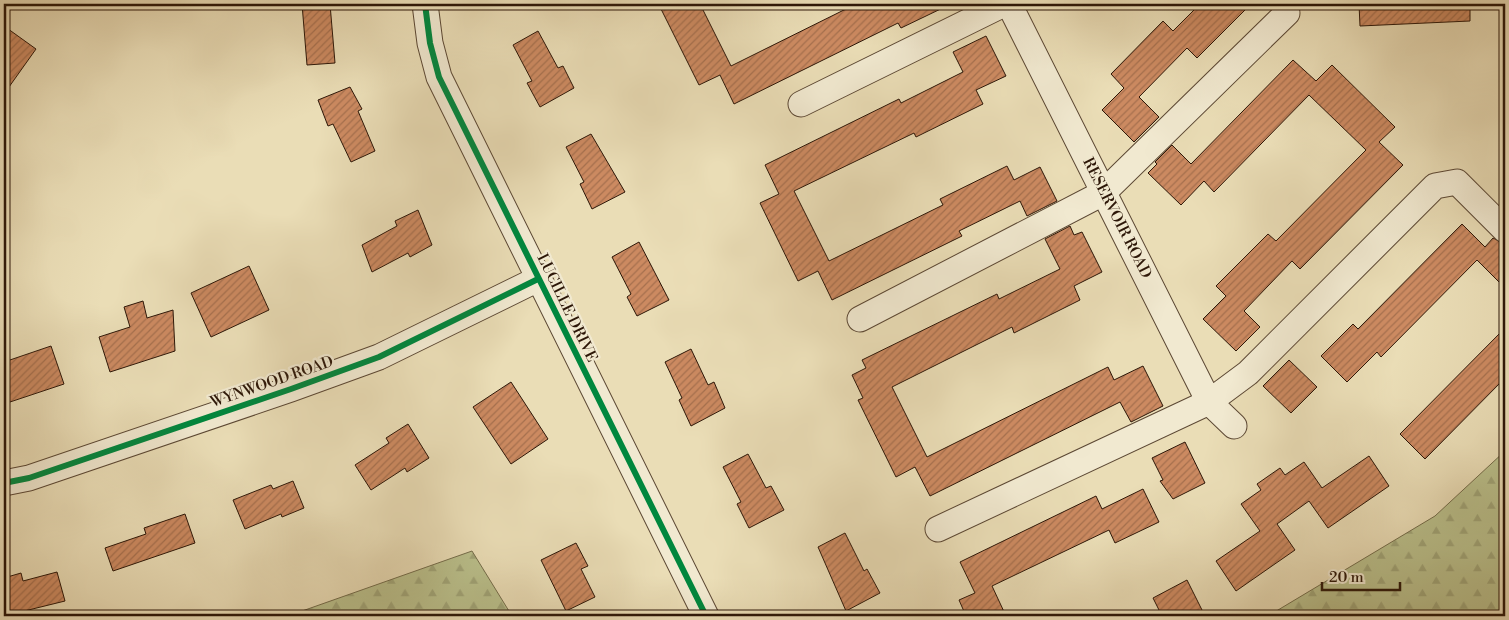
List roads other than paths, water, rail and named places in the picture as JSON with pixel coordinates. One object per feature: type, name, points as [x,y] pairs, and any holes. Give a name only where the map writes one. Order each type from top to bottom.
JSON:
[{"type":"street","name":"LUCILLE DRIVE","points":[[425,4],[430,43],[440,77],[538,279],[706,616]]},
{"type":"street","points":[[801,104],[1004,4]]},
{"type":"street","name":"RESERVOIR ROAD","points":[[1008,4],[1209,402],[1234,426]]},
{"type":"street","points":[[860,319],[1104,193],[1287,14]]},
{"type":"street","points":[[938,529],[1209,402],[1248,373],[1436,186],[1457,182],[1505,230]]},
{"type":"street","name":"WYNWOOD ROAD","points":[[4,483],[39,475],[379,357],[538,279]]}]
